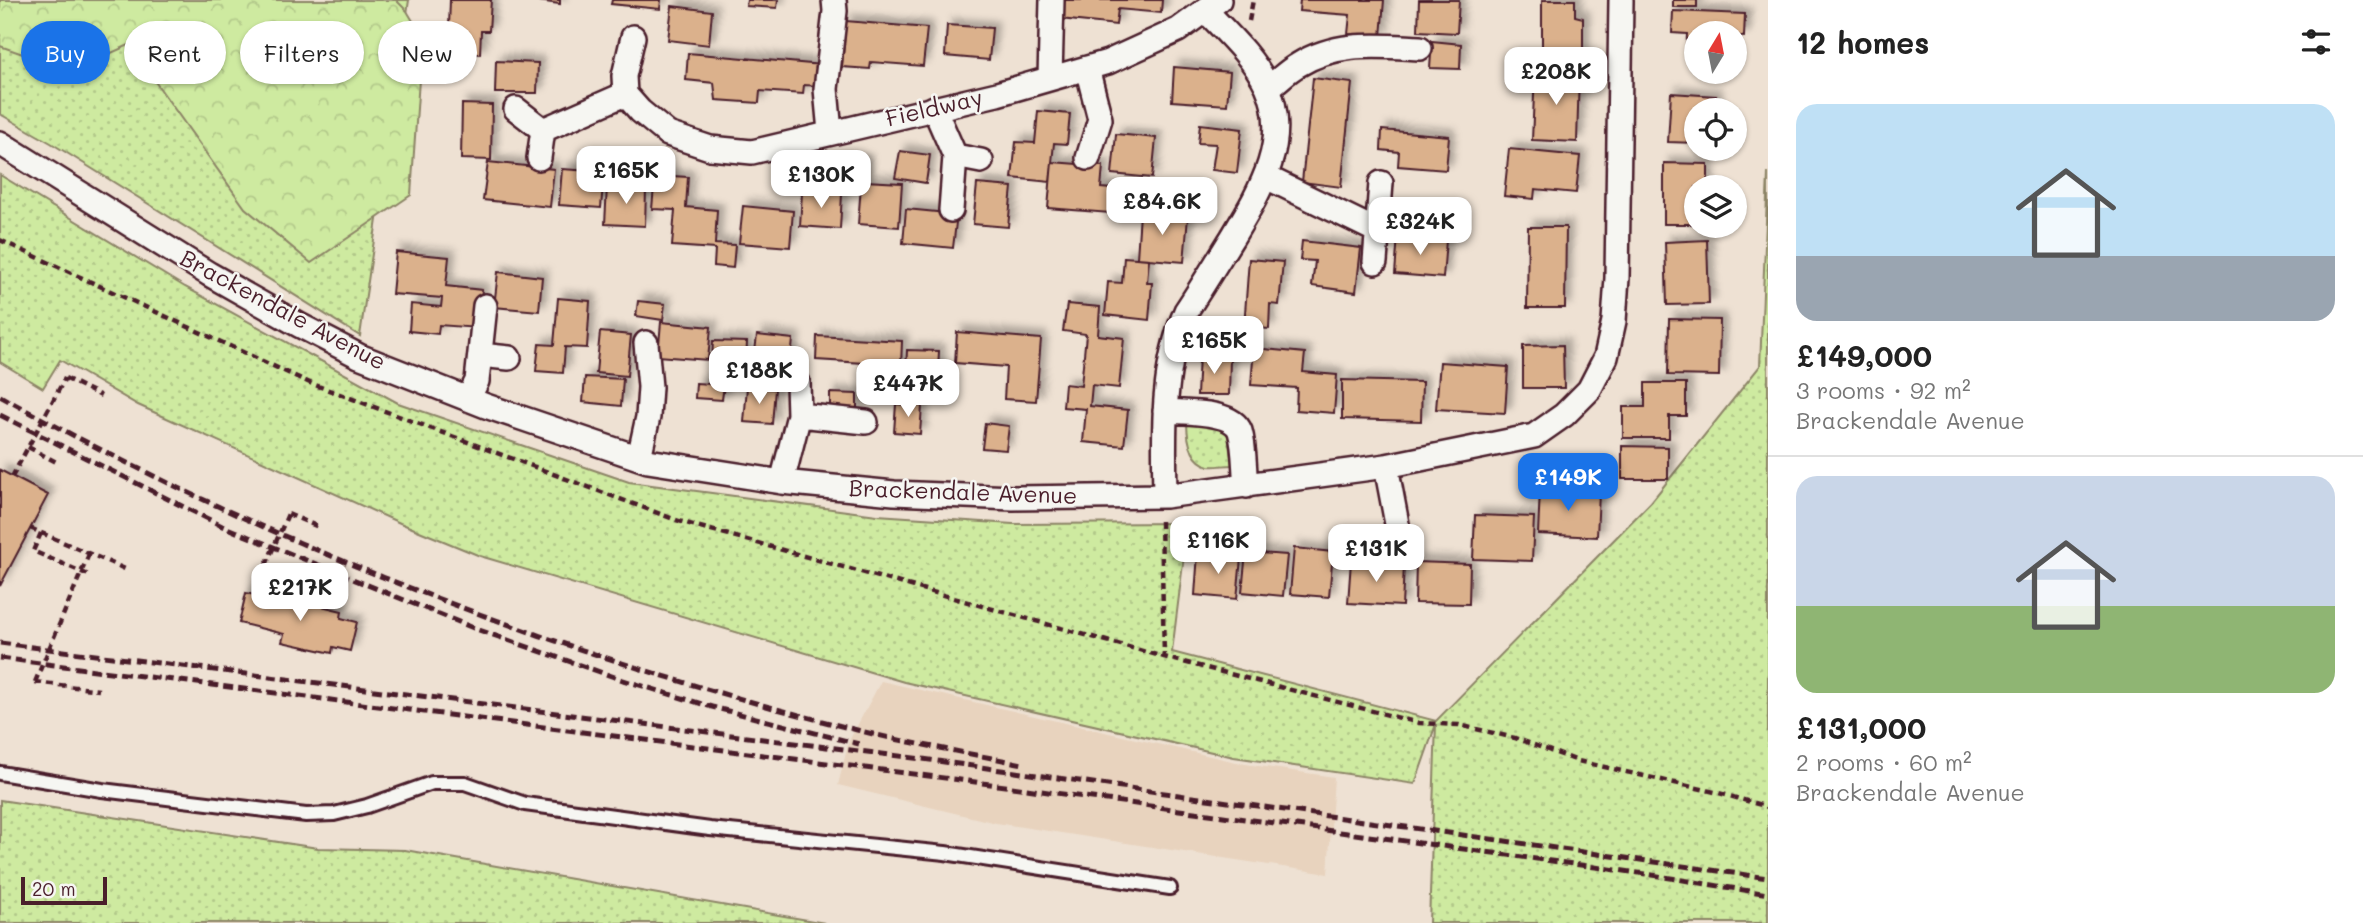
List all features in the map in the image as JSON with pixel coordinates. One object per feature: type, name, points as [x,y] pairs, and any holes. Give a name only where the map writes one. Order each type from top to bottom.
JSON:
[{"type":"street","points":[[830,132],[826,89],[834,0]]},
{"type":"street","points":[[1050,78],[1052,0]]},
{"type":"street","name":"Brackendale Avenue","points":[[0,143],[209,274],[359,356],[468,400],[639,458],[782,482],[894,493],[1013,498],[1165,496],[1386,466],[1534,436],[1564,415],[1589,390],[1606,357],[1614,321],[1621,0]]},
{"type":"street","name":"Fieldway","points":[[625,94],[640,111],[668,134],[710,148],[752,152],[998,94],[1087,68],[1149,45],[1178,30],[1212,4],[1268,88],[1273,108],[1274,146],[1266,177],[1186,311],[1170,354],[1164,411],[1165,496]]},
{"type":"street","points":[[543,130],[625,94],[624,76],[633,37]]},
{"type":"street","points":[[1268,88],[1297,65],[1328,50],[1358,45],[1420,48]]},
{"type":"street","points":[[1087,68],[1100,119],[1088,158]]},
{"type":"street","points":[[934,108],[955,156],[951,210]]},
{"type":"street","points":[[516,110],[543,130]]},
{"type":"street","points":[[539,158],[543,130]]},
{"type":"street","points":[[955,156],[981,161]]},
{"type":"street","points":[[1266,177],[1377,231]]},
{"type":"street","points":[[1375,262],[1381,183]]},
{"type":"street","points":[[468,400],[477,381],[485,306]]},
{"type":"street","points":[[639,458],[648,417],[659,387],[646,343]]},
{"type":"street","points":[[480,355],[509,358]]},
{"type":"street","points":[[782,482],[799,415],[798,383]]},
{"type":"street","points":[[1164,411],[1226,416],[1236,424],[1240,433],[1246,486]]},
{"type":"street","points":[[799,415],[866,422]]},
{"type":"street","points":[[1386,466],[1397,524]]},
{"type":"lane","points":[[0,773],[102,790],[306,815],[334,814],[367,806],[432,783],[465,783],[525,804],[710,829],[945,853],[1170,888]]},
{"type":"path","points":[[1253,0],[1249,23],[1253,31]]},
{"type":"path","points":[[0,240],[310,383],[679,521],[1164,657],[1419,723],[1459,725],[1515,738],[1578,761],[1768,807]]},
{"type":"path","points":[[12,477],[65,378],[101,396]]},
{"type":"path","points":[[27,447],[58,463]]},
{"type":"path","points":[[1164,657],[1161,513],[1165,496]]},
{"type":"path","points":[[300,579],[266,565],[288,514],[321,528]]},
{"type":"path","points":[[30,528],[125,569]]},
{"type":"path","points":[[41,533],[33,551],[91,576]]},
{"type":"path","points":[[89,554],[35,682],[99,690]]},
{"type":"shaded area","points":[[881,681],[1245,764],[1334,777],[1328,874],[996,823],[838,785],[849,741]]},
{"type":"green space","points":[[0,0],[409,0],[406,21],[378,21],[378,84],[397,84],[360,336],[0,114]]},
{"type":"green space","points":[[0,0],[396,0],[413,21],[378,21],[378,84],[419,84],[411,195],[311,263],[245,208],[157,84],[226,84],[226,21],[124,21],[124,47],[110,54],[110,21],[21,21],[21,53],[0,46]]},
{"type":"green space","points":[[1768,173],[1768,923],[1429,923],[1436,724],[1415,784],[1234,757],[904,682],[480,556],[400,523],[138,405],[60,360],[43,388],[0,362],[0,175],[185,287],[398,403],[629,482],[877,515],[1013,524],[1188,523],[1172,652],[1436,721],[1651,502],[1760,366]]},
{"type":"green space","points":[[1187,421],[1227,428],[1232,465],[1209,466],[1197,459],[1190,448]]},
{"type":"green space","points":[[0,800],[318,848],[405,850],[825,923],[0,923]]},
{"type":"building","points":[[450,0],[491,0],[489,31],[481,31],[480,54],[477,54],[477,21],[449,21]]},
{"type":"building","points":[[531,0],[560,0],[560,4]]},
{"type":"building","points":[[612,0],[661,0],[660,9],[611,4]]},
{"type":"building","points":[[747,0],[778,0],[777,8],[746,6]]},
{"type":"building","points":[[1063,0],[1162,0],[1161,13],[1118,9],[1116,25],[1060,19]]},
{"type":"building","points":[[1300,0],[1384,0],[1381,37],[1348,34],[1350,15],[1299,11]]},
{"type":"building","points":[[1419,0],[1459,0],[1457,33],[1418,31]]},
{"type":"building","points":[[1542,0],[1575,0],[1575,16],[1583,18],[1583,63],[1542,63]]},
{"type":"building","points":[[1673,0],[1697,0],[1697,7],[1673,7]]},
{"type":"building","points":[[672,6],[712,11],[709,45],[668,40]]},
{"type":"building","points":[[1673,11],[1745,14],[1745,21],[1684,21],[1684,34],[1672,33]]},
{"type":"building","points":[[846,21],[927,28],[923,66],[871,62],[870,69],[842,67]]},
{"type":"building","points":[[947,25],[992,28],[989,60],[945,56]]},
{"type":"building","points":[[1432,41],[1461,44],[1460,69],[1430,68]]},
{"type":"building","points":[[688,53],[822,65],[820,86],[804,85],[803,94],[760,91],[759,103],[716,100],[714,83],[686,80]]},
{"type":"building","points":[[496,61],[538,63],[537,93],[495,93]]},
{"type":"building","points":[[1174,67],[1230,72],[1227,105],[1172,101]]},
{"type":"building","points":[[1535,72],[1579,74],[1577,142],[1532,140]]},
{"type":"building","points":[[1313,78],[1352,83],[1341,187],[1302,182]]},
{"type":"building","points":[[1671,93],[1716,96],[1684,98],[1684,143],[1668,142]]},
{"type":"building","points":[[462,104],[492,105],[491,160],[461,159]]},
{"type":"building","points":[[1038,111],[1070,114],[1067,144],[1054,143],[1050,182],[1012,178],[1016,142],[1035,143]]},
{"type":"building","points":[[1200,124],[1242,129],[1237,173],[1212,170],[1216,144],[1198,143]]},
{"type":"building","points":[[1382,130],[1449,136],[1446,170],[1398,166],[1399,152],[1381,150]]},
{"type":"building","points":[[1116,134],[1156,138],[1152,178],[1112,174]]},
{"type":"building","points":[[1509,149],[1580,156],[1576,193],[1535,189],[1534,199],[1504,196]]},
{"type":"building","points":[[900,151],[930,155],[926,183],[895,178]]},
{"type":"building","points":[[837,160],[866,162],[865,181],[902,183],[899,227],[858,224],[861,185],[836,183]]},
{"type":"building","points":[[488,162],[554,169],[550,207],[483,200]]},
{"type":"building","points":[[1052,162],[1103,166],[1101,188],[1112,189],[1110,213],[1048,208]]},
{"type":"building","points":[[1664,163],[1708,164],[1708,175],[1684,175],[1684,224],[1664,224]]},
{"type":"building","points":[[562,169],[604,172],[601,208],[559,205]]},
{"type":"building","points":[[655,175],[688,177],[686,207],[717,210],[715,244],[735,245],[733,268],[714,266],[715,249],[672,246],[675,210],[652,209]]},
{"type":"building","points":[[977,184],[1012,187],[1008,227],[973,224]]},
{"type":"building","points":[[607,186],[646,189],[645,226],[605,224]]},
{"type":"building","points":[[802,192],[842,194],[840,229],[800,226]]},
{"type":"building","points":[[743,206],[793,211],[790,247],[739,243]]},
{"type":"building","points":[[906,209],[957,214],[953,248],[903,243]]},
{"type":"building","points":[[1140,213],[1188,217],[1184,262],[1137,258]]},
{"type":"building","points":[[1528,227],[1566,227],[1565,308],[1527,308]]},
{"type":"building","points":[[1398,235],[1446,240],[1443,278],[1395,274]]},
{"type":"building","points":[[1707,240],[1709,304],[1667,305],[1665,242]]},
{"type":"building","points":[[1302,241],[1361,248],[1356,292],[1312,286],[1315,261],[1300,260]]},
{"type":"building","points":[[396,252],[449,257],[446,286],[482,290],[478,328],[439,325],[438,334],[409,331],[411,304],[441,307],[442,298],[392,294]]},
{"type":"building","points":[[1124,257],[1149,259],[1147,283],[1152,283],[1149,320],[1105,315],[1108,282],[1122,283]]},
{"type":"building","points":[[1249,259],[1283,262],[1279,305],[1270,304],[1269,329],[1244,327]]},
{"type":"building","points":[[498,272],[542,277],[539,311],[494,307]]},
{"type":"building","points":[[558,298],[590,301],[587,348],[565,347],[563,373],[536,371],[539,344],[554,345]]},
{"type":"building","points":[[638,301],[665,304],[663,320],[636,316]]},
{"type":"building","points":[[1067,304],[1100,307],[1098,335],[1124,338],[1119,388],[1092,385],[1090,406],[1128,410],[1124,446],[1083,442],[1086,409],[1063,407],[1065,384],[1081,386],[1086,334],[1063,331]]},
{"type":"building","points":[[1669,319],[1720,320],[1719,376],[1668,375]]},
{"type":"building","points":[[661,322],[711,327],[708,360],[658,356]]},
{"type":"building","points":[[600,332],[631,335],[627,376],[596,373]]},
{"type":"building","points":[[957,332],[1041,339],[1036,401],[1004,399],[1006,367],[955,363]]},
{"type":"building","points":[[757,335],[793,339],[789,381],[752,377]]},
{"type":"building","points":[[817,336],[902,341],[900,392],[862,390],[864,363],[816,360]]},
{"type":"building","points":[[713,341],[747,342],[745,384],[711,382]]},
{"type":"building","points":[[1563,345],[1564,388],[1523,388],[1523,346]]},
{"type":"building","points":[[1254,348],[1305,353],[1303,372],[1337,375],[1334,413],[1296,410],[1297,388],[1251,385]]},
{"type":"building","points":[[907,350],[939,351],[937,392],[905,390]]},
{"type":"building","points":[[1199,356],[1230,358],[1229,395],[1197,395]]},
{"type":"building","points":[[1440,362],[1508,367],[1505,413],[1436,409]]},
{"type":"building","points":[[585,377],[623,379],[621,406],[583,402]]},
{"type":"building","points":[[1342,380],[1422,382],[1421,421],[1342,419]]},
{"type":"building","points":[[696,383],[724,385],[722,400],[695,398]]},
{"type":"building","points":[[1645,383],[1686,383],[1686,416],[1669,416],[1669,438],[1623,438],[1623,407],[1645,407]]},
{"type":"building","points":[[747,387],[775,389],[772,424],[744,422]]},
{"type":"building","points":[[830,393],[857,394],[857,416],[830,415]]},
{"type":"building","points":[[896,404],[922,406],[920,434],[894,432]]},
{"type":"building","points":[[985,423],[1009,426],[1006,450],[982,448]]},
{"type":"building","points":[[1622,446],[1668,447],[1668,479],[1622,479]]},
{"type":"building","points":[[0,470],[48,495],[0,586]]},
{"type":"building","points":[[1540,489],[1599,492],[1597,537],[1538,534]]},
{"type":"building","points":[[1475,515],[1534,517],[1532,561],[1473,559]]},
{"type":"building","points":[[1294,548],[1333,552],[1329,597],[1290,594]]},
{"type":"building","points":[[1246,552],[1287,555],[1283,596],[1242,592]]},
{"type":"building","points":[[1198,553],[1241,558],[1237,599],[1195,595]]},
{"type":"building","points":[[1351,561],[1404,565],[1402,606],[1348,603]]},
{"type":"building","points":[[1416,562],[1470,564],[1469,604],[1415,603]]},
{"type":"building","points":[[246,593],[292,604],[293,599],[342,611],[341,618],[357,622],[350,651],[333,647],[332,653],[282,642],[284,634],[239,623]]},
{"type":"railway","points":[[0,396],[205,500],[418,591],[526,631],[746,700],[877,735],[1023,764]]},
{"type":"railway","points":[[0,415],[222,526],[476,629],[623,680],[712,707],[859,744]]},
{"type":"railway","points":[[0,643],[930,760],[1768,878]]},
{"type":"railway","points":[[0,658],[968,781],[1646,874],[1768,894]]}]
